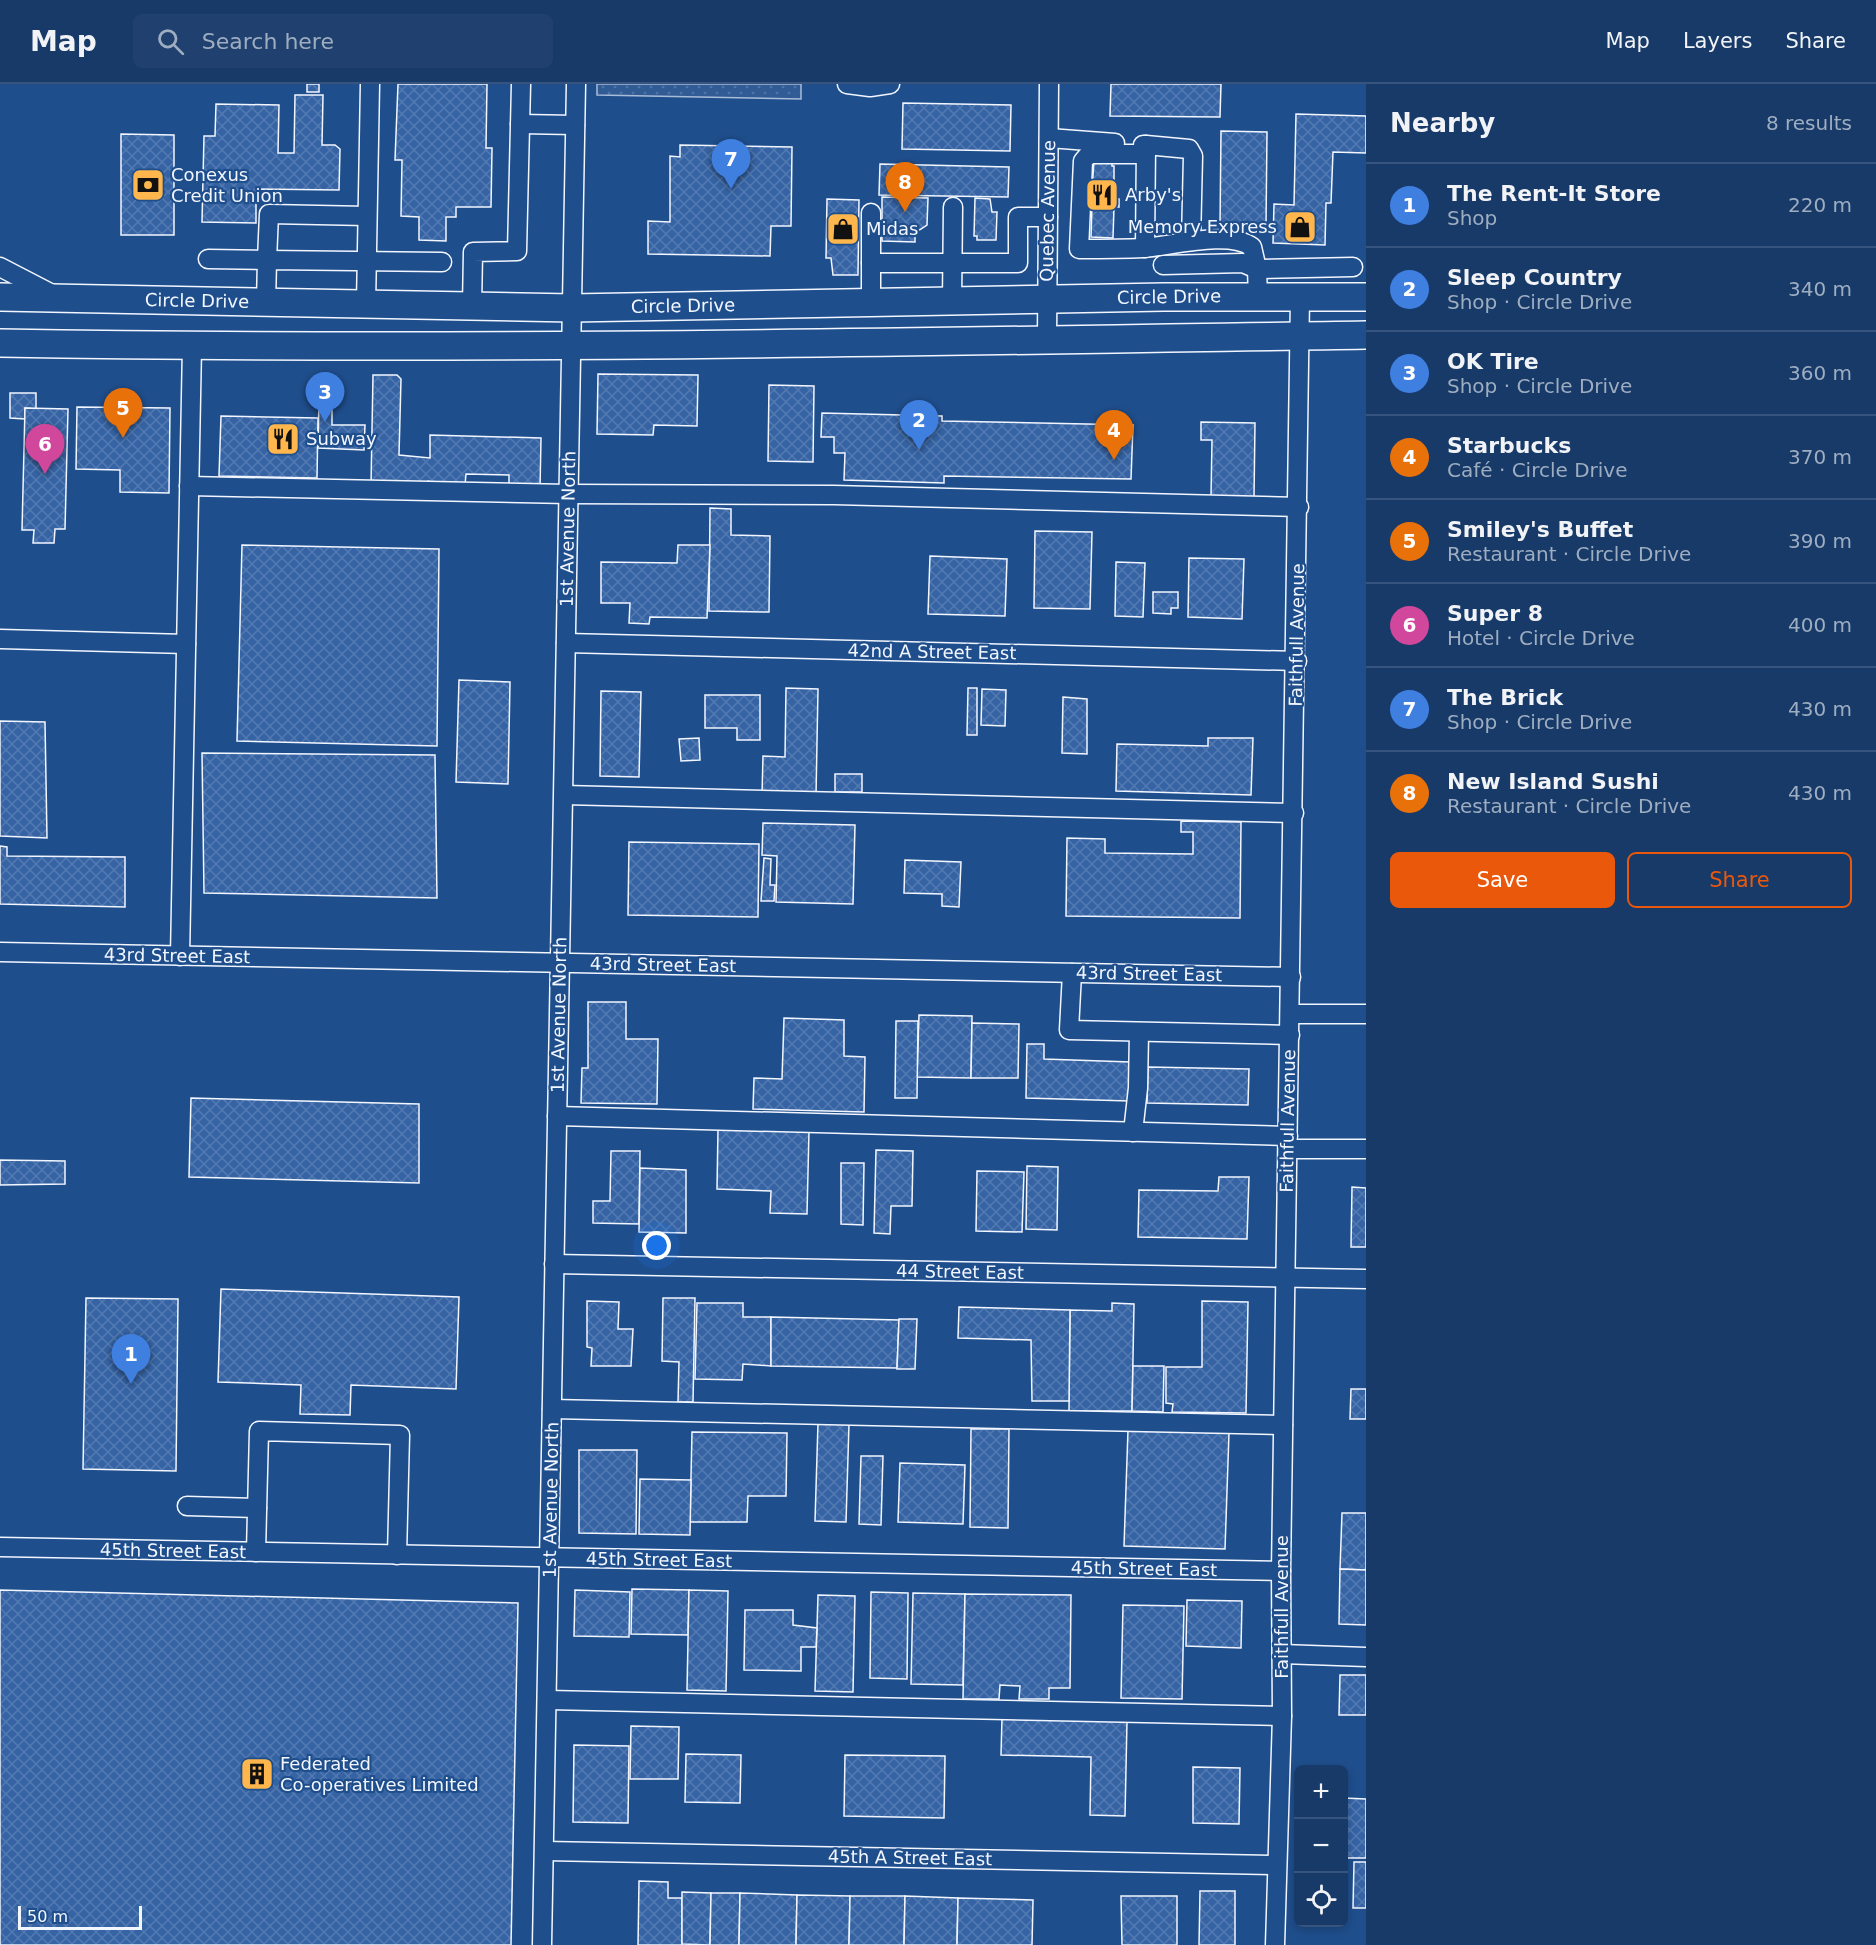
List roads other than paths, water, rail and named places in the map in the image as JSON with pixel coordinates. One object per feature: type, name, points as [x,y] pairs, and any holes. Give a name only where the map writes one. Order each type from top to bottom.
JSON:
[{"type":"highway","name":"Circle Drive","points":[[0,297],[572,308],[1164,297],[1366,297]]},
{"type":"highway","points":[[0,343],[571,347],[832,344],[1047,338],[1366,335]]},
{"type":"street","points":[[366,304],[370,84]]},
{"type":"street","points":[[472,307],[473,252],[518,251],[521,84]]},
{"type":"street","name":"1st Avenue North","points":[[542,1945],[576,84]]},
{"type":"street","points":[[847,84],[870,87],[890,84]]},
{"type":"street","name":"Quebec Avenue","points":[[1047,338],[1049,84]]},
{"type":"street","points":[[520,124],[576,124]]},
{"type":"street","points":[[1048,138],[1146,149]]},
{"type":"street","points":[[1191,241],[1193,156],[1189,148],[1180,146],[1089,154],[1083,161],[1079,249],[1145,248],[1191,241],[1244,241],[1252,247],[1257,269],[1258,297]]},
{"type":"street","points":[[1145,248],[1146,149]]},
{"type":"street","points":[[952,302],[953,207]]},
{"type":"street","points":[[871,213],[871,303]]},
{"type":"street","points":[[266,303],[268,214],[367,216]]},
{"type":"street","points":[[871,263],[1018,263],[1018,217],[1048,217]]},
{"type":"street","points":[[1164,245],[1164,297]]},
{"type":"street","points":[[208,259],[442,262]]},
{"type":"street","points":[[1163,265],[1243,263],[1257,269],[1353,267]]},
{"type":"street","points":[[0,267],[61,298]]},
{"type":"street","name":"Faithfull Avenue","points":[[1275,1945],[1282,1716],[1281,1571],[1297,661],[1300,297]]},
{"type":"street","points":[[180,956],[192,346]]},
{"type":"street","points":[[189,486],[568,494],[834,495],[1299,507]]},
{"type":"street","points":[[0,639],[186,644]]},
{"type":"street","name":"42nd A Street East","points":[[566,643],[1297,661]]},
{"type":"street","points":[[564,795],[1294,813]]},
{"type":"street","name":"43rd Street East","points":[[0,952],[1291,977]]},
{"type":"street","points":[[1072,973],[1069,1030],[1290,1035]]},
{"type":"street","points":[[1290,1014],[1366,1014]]},
{"type":"street","points":[[1133,1131],[1138,1088],[1139,1032]]},
{"type":"street","points":[[557,1116],[1133,1131],[1366,1149]]},
{"type":"street","name":"44 Street East","points":[[554,1264],[1366,1279]]},
{"type":"street","points":[[552,1409],[1283,1425]]},
{"type":"street","points":[[256,1552],[259,1431],[400,1436],[397,1555]]},
{"type":"street","points":[[187,1506],[257,1508]]},
{"type":"street","name":"45th Street East","points":[[0,1547],[1281,1571]]},
{"type":"street","points":[[1282,1654],[1366,1657]]},
{"type":"street","points":[[548,1700],[1282,1716]]},
{"type":"street","name":"45th A Street East","points":[[544,1851],[1276,1864]]},
{"type":"place","name":"Conexus Credit Union","points":[[148,185]]},
{"type":"place","name":"The Brick","points":[[731,189]]},
{"type":"place","name":"Arby's","points":[[1102,195]]},
{"type":"place","name":"New Island Sushi","points":[[905,212]]},
{"type":"place","name":"Memory Express","points":[[1300,227]]},
{"type":"place","name":"Midas","points":[[843,229]]},
{"type":"place","name":"OK Tire","points":[[325,422]]},
{"type":"place","name":"Smiley's Buffet","points":[[123,438]]},
{"type":"place","name":"Subway","points":[[283,439]]},
{"type":"place","name":"Sleep Country","points":[[919,450]]},
{"type":"place","name":"Starbucks","points":[[1114,460]]},
{"type":"place","name":"Super 8","points":[[45,474]]},
{"type":"place","name":"The Rent-It Store","points":[[131,1384]]},
{"type":"place","name":"Federated Co-operatives Limited","points":[[257,1774]]}]
